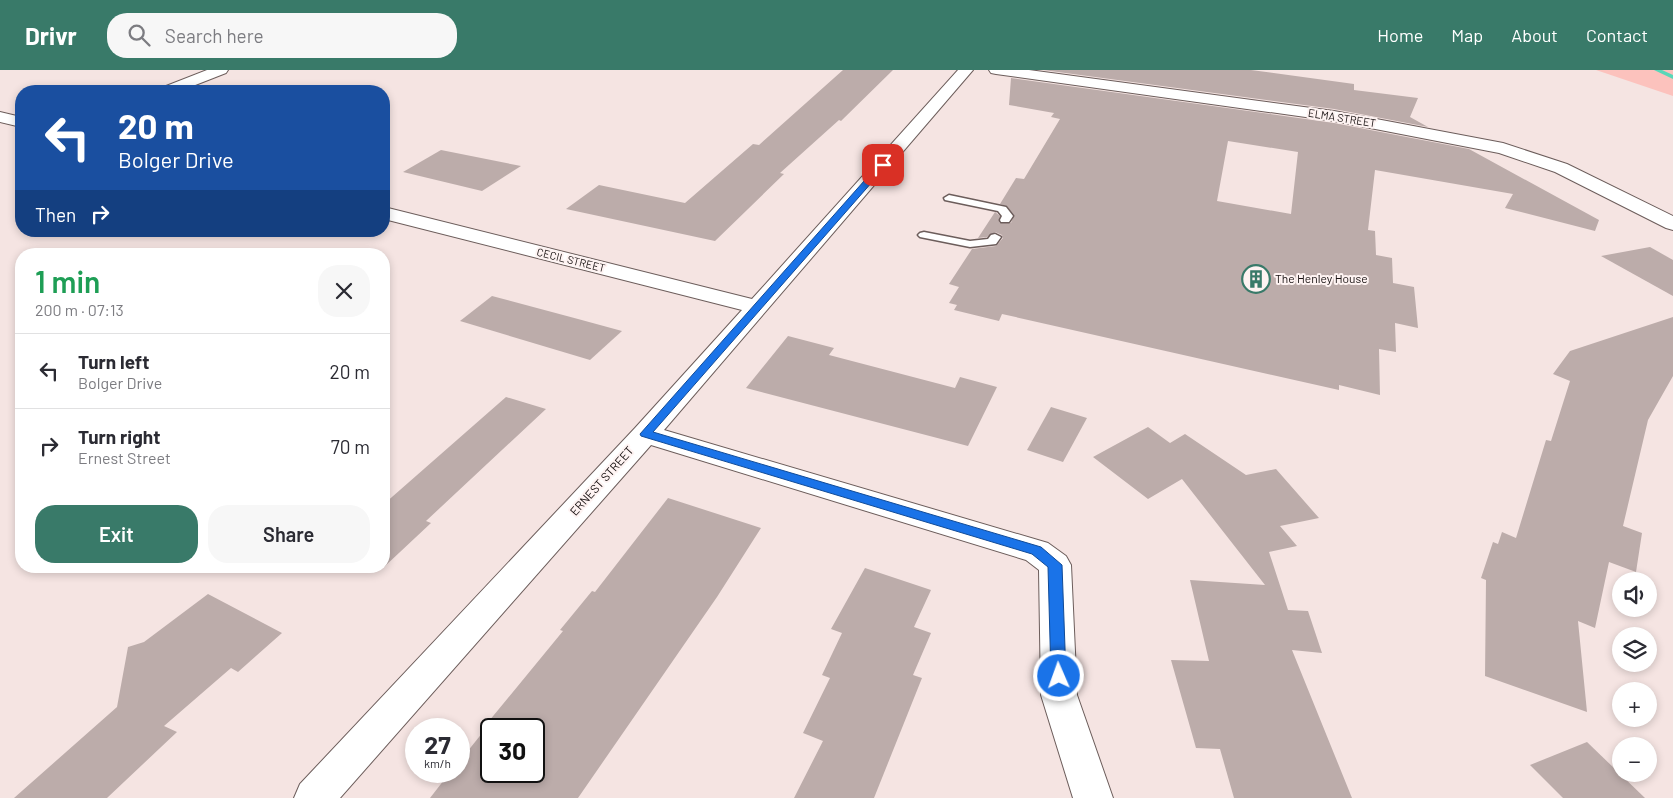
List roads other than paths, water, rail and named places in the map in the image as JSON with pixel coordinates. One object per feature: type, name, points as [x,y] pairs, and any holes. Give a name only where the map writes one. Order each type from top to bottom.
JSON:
[{"type":"street","points":[[182,85],[221,70]]},
{"type":"street","name":"ERNEST STREET","points":[[314,798],[646,434],[966,70]]},
{"type":"street","name":"ELMA STREET","points":[[996,70],[1334,116],[1503,148],[1561,168],[1673,224]]},
{"type":"street","points":[[0,118],[15,121]]},
{"type":"street","name":"CECIL STREET","points":[[390,215],[758,308]]},
{"type":"street","points":[[646,434],[1037,550],[1055,565],[1059,695],[1093,798]]},
{"type":"lane","points":[[949,198],[1002,209],[1008,216],[1005,220]]},
{"type":"lane","points":[[924,235],[970,244],[992,242],[994,237]]},
{"type":"waterway","points":[[1657,70],[1673,77]]},
{"type":"place","name":"The Henley House","points":[[1256,279]]}]
